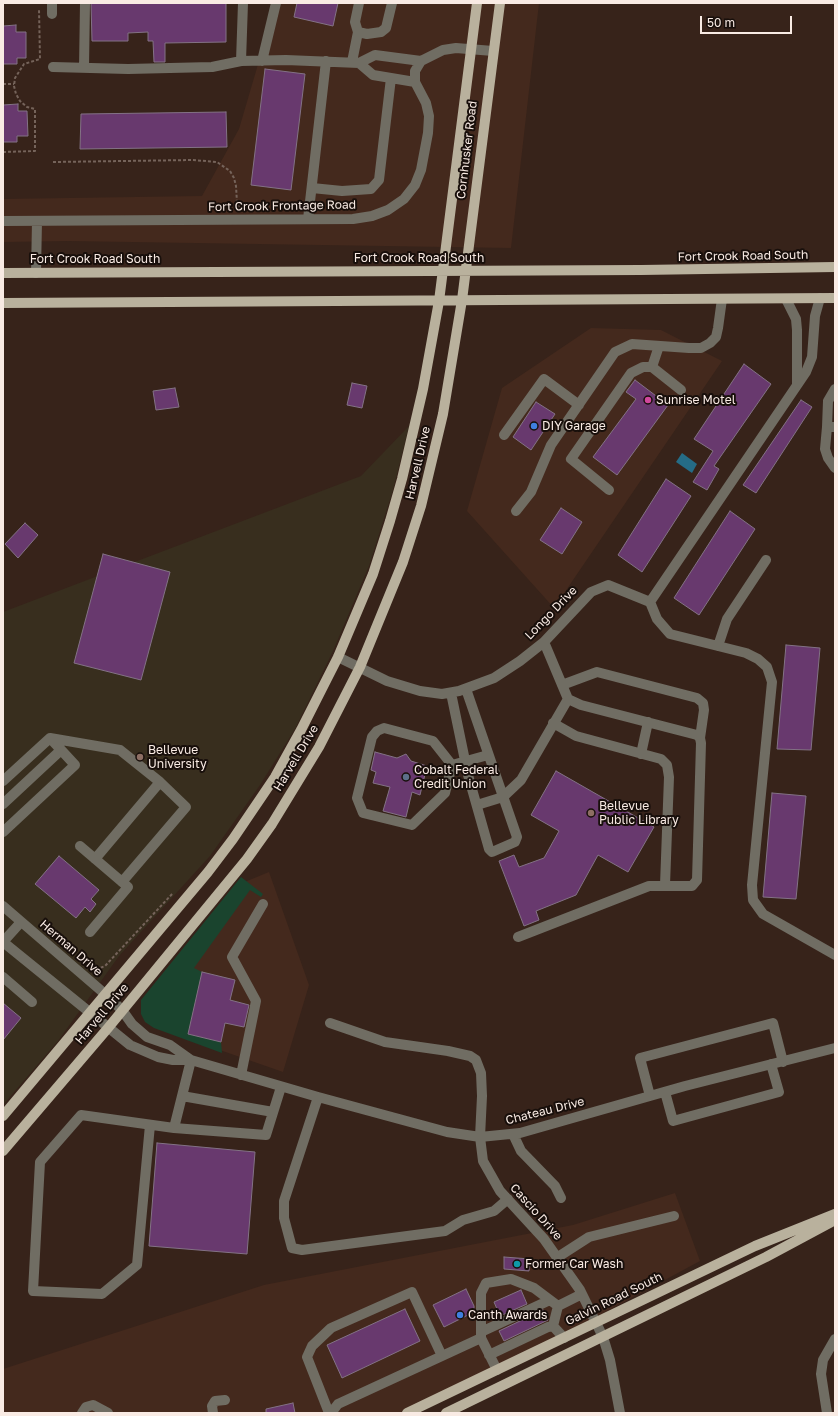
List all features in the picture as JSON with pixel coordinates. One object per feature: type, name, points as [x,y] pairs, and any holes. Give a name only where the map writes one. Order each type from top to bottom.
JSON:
[{"type":"main road","name":"Cornhusker Road","points":[[442,271],[477,3]]},
{"type":"main road","name":"Cornhusker Road","points":[[462,300],[500,3]]},
{"type":"main road","name":"Fort Crook Road South","points":[[3,273],[465,271],[835,267]]},
{"type":"main road","name":"Harvell Drive","points":[[3,1116],[208,872],[254,810],[301,730],[338,657],[373,574],[400,486],[423,388],[439,301],[442,271]]},
{"type":"main road","points":[[3,303],[835,298]]},
{"type":"main road","name":"Harvell Drive","points":[[3,1151],[215,900],[272,824],[319,747],[360,668],[403,562],[421,506],[443,414],[462,300]]},
{"type":"main road","name":"Galvin Road South","points":[[407,1413],[755,1246],[835,1214]]},
{"type":"main road","points":[[446,1413],[766,1258],[835,1220]]},
{"type":"street","points":[[52,3],[52,14]]},
{"type":"street","points":[[84,68],[85,3]]},
{"type":"street","points":[[241,61],[243,3]]},
{"type":"street","points":[[262,61],[276,3]]},
{"type":"street","points":[[355,62],[358,32],[355,22],[359,3]]},
{"type":"street","points":[[358,32],[367,34],[381,32],[386,28],[392,3]]},
{"type":"street","points":[[355,62],[373,75],[415,82],[415,71],[421,61],[442,50],[470,48],[493,51]]},
{"type":"street","points":[[53,67],[212,67],[241,61],[355,62],[375,55],[421,61]]},
{"type":"street","points":[[308,219],[326,61]]},
{"type":"street","points":[[312,188],[342,191],[372,189],[378,180],[390,78]]},
{"type":"street","name":"Fort Crook Frontage Road","points":[[3,221],[353,219],[372,216],[388,210],[404,199],[414,185],[421,170],[428,132],[429,116],[426,103],[415,82]]},
{"type":"street","points":[[36,273],[37,221]]},
{"type":"street","points":[[820,298],[815,316],[812,356],[806,372],[650,602],[657,619],[670,634],[746,653],[758,659],[767,667],[772,682],[752,885],[753,900],[763,914],[835,955]]},
{"type":"street","points":[[516,511],[531,492],[551,445],[615,352],[632,344],[701,348],[710,343],[716,337],[722,299]]},
{"type":"street","points":[[786,299],[796,320],[798,330],[797,384]]},
{"type":"street","points":[[652,367],[659,346]]},
{"type":"street","points":[[609,490],[571,459],[631,373],[643,367],[652,367],[681,390]]},
{"type":"street","points":[[504,435],[544,379],[578,404]]},
{"type":"street","points":[[835,389],[828,401],[831,427],[826,449],[828,458],[835,468]]},
{"type":"street","points":[[718,646],[727,619],[766,560]]},
{"type":"street","name":"Longo Drive","points":[[338,657],[387,681],[420,692],[451,693],[494,678],[544,642],[591,592],[608,584],[650,602]]},
{"type":"street","points":[[544,642],[568,699],[582,705],[696,735],[700,738]]},
{"type":"street","points":[[518,937],[649,886],[692,886],[698,880],[700,738],[704,710],[703,703],[698,698],[597,672],[562,685]]},
{"type":"street","points":[[451,693],[477,805],[489,849],[492,852],[517,840],[466,689]]},
{"type":"street","points":[[477,805],[502,797],[521,780],[568,699]]},
{"type":"street","points":[[641,754],[648,722]]},
{"type":"street","points":[[554,723],[576,736],[661,759],[668,768],[665,885]]},
{"type":"street","points":[[384,728],[433,741],[452,765],[445,793],[412,825],[364,813],[357,798],[372,738],[377,731],[384,728]]},
{"type":"street","points":[[3,832],[75,765],[50,738]]},
{"type":"street","points":[[3,781],[50,738]]},
{"type":"street","points":[[50,738],[120,750],[160,782],[186,807],[122,882]]},
{"type":"street","points":[[3,804],[61,750]]},
{"type":"street","points":[[452,765],[488,755]]},
{"type":"street","points":[[95,859],[160,782]]},
{"type":"street","points":[[80,846],[128,887],[90,932]]},
{"type":"street","points":[[241,1075],[256,1001],[232,957],[263,904]]},
{"type":"street","name":"Herman Drive","points":[[3,906],[122,1010]]},
{"type":"street","points":[[21,922],[3,942],[108,1028]]},
{"type":"street","points":[[3,977],[32,1002]]},
{"type":"street","name":"Chateau Drive","points":[[122,1010],[132,1024],[147,1037],[175,1048],[191,1060]]},
{"type":"street","name":"Cascio Drive","points":[[330,1023],[385,1042],[448,1051],[470,1056],[476,1060],[481,1073],[482,1096],[480,1137],[483,1161],[500,1191],[544,1239],[558,1257],[582,1294],[603,1337],[610,1360],[620,1413]]},
{"type":"street","points":[[650,1096],[640,1058],[765,1024],[773,1023],[783,1062]]},
{"type":"street","name":"Chateau Drive","points":[[108,1028],[130,1044],[158,1057],[173,1060],[191,1060],[281,1087],[447,1132],[480,1137],[513,1134],[650,1096],[835,1048]]},
{"type":"street","points":[[174,1128],[191,1060]]},
{"type":"street","points":[[665,1092],[673,1121],[779,1092],[771,1064]]},
{"type":"street","points":[[150,1125],[137,1265],[102,1294],[34,1291],[40,1162],[81,1114],[174,1128],[266,1135],[281,1087]]},
{"type":"street","points":[[182,1096],[273,1112]]},
{"type":"street","points":[[318,1097],[284,1201],[284,1218],[292,1248],[302,1250],[445,1231],[463,1220],[494,1211],[508,1199]]},
{"type":"street","points":[[513,1134],[521,1151],[555,1186],[561,1198]]},
{"type":"street","points":[[558,1257],[589,1237],[674,1216]]},
{"type":"street","points":[[497,1370],[481,1335],[480,1293],[486,1283],[511,1279],[534,1288],[554,1303]]},
{"type":"street","points":[[442,1356],[412,1292],[330,1328],[312,1346],[307,1357],[330,1413],[338,1404],[442,1356],[481,1335],[554,1303],[582,1294]]},
{"type":"street","points":[[554,1303],[553,1326],[564,1338]]},
{"type":"street","points":[[489,1355],[553,1326]]},
{"type":"street","points":[[827,1413],[821,1374],[823,1360],[835,1340]]},
{"type":"street","points":[[214,1413],[212,1406],[215,1401],[225,1400]]},
{"type":"street","points":[[82,1413],[86,1407],[93,1405],[108,1413]]},
{"type":"path","points":[[3,152],[35,151],[35,109],[27,107],[20,101],[16,94],[14,84],[18,70],[24,64],[31,60],[40,59],[38,9]]},
{"type":"path","points":[[3,84],[14,84]]},
{"type":"path","points":[[54,162],[193,160],[217,162],[230,171],[234,178],[237,203],[240,208]]},
{"type":"shaded area","points":[[276,3],[539,3],[511,248],[68,241],[3,242],[3,199],[202,196],[239,129]]},
{"type":"shaded area","points":[[591,328],[661,330],[722,361],[554,608],[467,511],[502,388]]},
{"type":"shaded area","name":"Bellevue University","points":[[409,426],[393,490],[369,566],[333,651],[295,729],[260,785],[210,856],[119,956],[58,1041],[3,1105],[3,612],[361,476]]},
{"type":"shaded area","points":[[269,872],[309,985],[283,1072],[168,1032],[174,970],[235,886]]},
{"type":"shaded area","points":[[675,1193],[700,1261],[418,1413],[3,1413],[3,1369],[264,1285],[573,1225]]},
{"type":"green space","points":[[241,877],[263,894],[261,897],[250,890],[194,968],[202,972],[188,1034],[221,1042],[222,1053],[154,1028],[145,1022],[141,1014],[141,1000]]},
{"type":"water","points":[[682,453],[697,464],[692,473],[676,462]]},
{"type":"building","points":[[91,3],[226,3],[226,42],[165,43],[165,62],[154,62],[153,41],[148,41],[148,32],[128,33],[128,41],[92,41]]},
{"type":"building","points":[[297,3],[338,3],[333,26],[294,17]]},
{"type":"building","points":[[16,25],[16,32],[26,32],[26,58],[17,58],[17,64],[3,64],[3,26]]},
{"type":"building","points":[[265,69],[305,74],[291,190],[251,185]]},
{"type":"building","points":[[18,104],[18,111],[27,111],[28,136],[17,136],[17,142],[3,142],[3,105]]},
{"type":"building","points":[[226,112],[227,147],[80,149],[81,114]]},
{"type":"building","points":[[744,364],[771,384],[714,466],[719,469],[707,490],[693,482],[713,451],[694,439]]},
{"type":"building","points":[[635,380],[668,405],[617,475],[593,457],[636,399],[626,392]]},
{"type":"building","points":[[352,383],[367,386],[362,408],[347,405]]},
{"type":"building","points":[[175,388],[179,407],[156,410],[153,391]]},
{"type":"building","points":[[801,400],[812,407],[756,493],[743,485]]},
{"type":"building","name":"DIY Garage","points":[[536,402],[555,414],[531,450],[513,437]]},
{"type":"building","points":[[666,479],[691,496],[642,572],[618,555]]},
{"type":"building","points":[[561,508],[582,522],[562,554],[540,540]]},
{"type":"building","points":[[730,511],[755,529],[699,615],[674,598]]},
{"type":"building","points":[[25,523],[38,535],[18,558],[5,544]]},
{"type":"building","points":[[103,554],[170,572],[141,680],[74,663]]},
{"type":"building","points":[[786,645],[820,648],[811,750],[777,749]]},
{"type":"building","points":[[375,752],[397,758],[406,754],[411,761],[427,766],[420,795],[412,792],[406,817],[383,811],[390,787],[373,783],[376,772],[371,770]]},
{"type":"building","points":[[556,771],[654,827],[628,872],[598,855],[576,895],[536,911],[539,920],[524,926],[499,861],[514,855],[519,867],[544,858],[559,831],[531,815]]},
{"type":"building","points":[[772,793],[806,796],[796,899],[763,897]]},
{"type":"building","points":[[59,856],[99,890],[91,899],[96,904],[90,912],[85,907],[76,918],[35,884]]},
{"type":"building","points":[[202,972],[235,980],[230,1000],[249,1005],[244,1027],[225,1023],[221,1042],[188,1034]]},
{"type":"building","points":[[3,1003],[21,1018],[3,1040]]},
{"type":"building","points":[[157,1143],[255,1152],[247,1254],[149,1246]]},
{"type":"building","name":"Former Car Wash","points":[[504,1257],[530,1259],[529,1271],[504,1269]]},
{"type":"building","points":[[466,1289],[474,1306],[474,1312],[444,1327],[433,1305]]},
{"type":"building","points":[[521,1290],[527,1304],[500,1316],[494,1302]]},
{"type":"building","points":[[405,1309],[420,1341],[342,1378],[327,1345]]},
{"type":"building","points":[[543,1310],[548,1320],[504,1341],[499,1331]]},
{"type":"building","points":[[293,1403],[295,1413],[266,1413],[266,1409]]},
{"type":"place","name":"Sunrise Motel","points":[[648,400]]},
{"type":"place","name":"DIY Garage","points":[[534,426]]},
{"type":"place","name":"Bellevue University","points":[[140,757]]},
{"type":"place","name":"Cobalt Federal Credit Union","points":[[406,777]]},
{"type":"place","name":"Bellevue Public Library","points":[[591,813]]},
{"type":"place","name":"Former Car Wash","points":[[517,1264]]},
{"type":"place","name":"Canth Awards","points":[[460,1315]]}]
